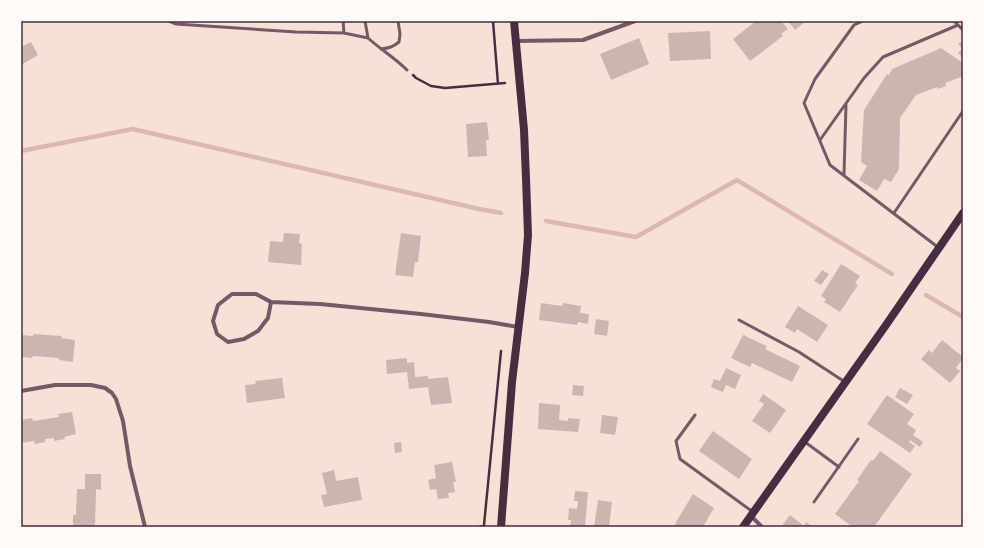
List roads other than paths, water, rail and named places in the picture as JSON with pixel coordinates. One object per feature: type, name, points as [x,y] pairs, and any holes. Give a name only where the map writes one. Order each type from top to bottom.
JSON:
[{"type":"main road","points":[[501,527],[512,382],[528,235],[524,130],[514,21]]},
{"type":"main road","points":[[743,527],[963,213]]},
{"type":"street","points":[[516,41],[583,40],[635,21]]},
{"type":"street","points":[[271,302],[268,318],[258,331],[244,339],[228,342],[217,334],[213,321],[218,305],[232,294],[256,294],[271,302],[320,304],[414,313],[518,327]]},
{"type":"street","points":[[21,391],[55,385],[91,385],[105,388],[112,393],[116,399],[122,420],[130,466],[145,527]]},
{"type":"street","points":[[752,514],[762,527]]},
{"type":"lane","points":[[169,21],[176,24],[190,23],[262,30],[344,33],[368,38],[398,61],[407,70]]},
{"type":"lane","points":[[343,21],[344,33]]},
{"type":"lane","points":[[365,21],[368,38]]},
{"type":"lane","points":[[381,49],[393,47],[399,42],[400,34],[398,21]]},
{"type":"lane","points":[[863,21],[854,24],[815,79],[804,103],[830,165],[939,248]]},
{"type":"lane","points":[[954,21],[963,30]]},
{"type":"lane","points":[[820,140],[864,78],[883,57],[958,25]]},
{"type":"lane","points":[[844,175],[846,104]]},
{"type":"lane","points":[[894,213],[963,111]]},
{"type":"lane","points":[[739,320],[799,352],[846,382]]},
{"type":"lane","points":[[694,415],[676,440],[680,459],[752,514]]},
{"type":"lane","points":[[814,502],[858,439]]},
{"type":"lane","points":[[804,441],[839,467]]},
{"type":"waterway","points":[[21,151],[133,129],[501,213]]},
{"type":"waterway","points":[[546,221],[636,237],[737,180],[892,274]]},
{"type":"waterway","points":[[926,295],[963,317]]}]
